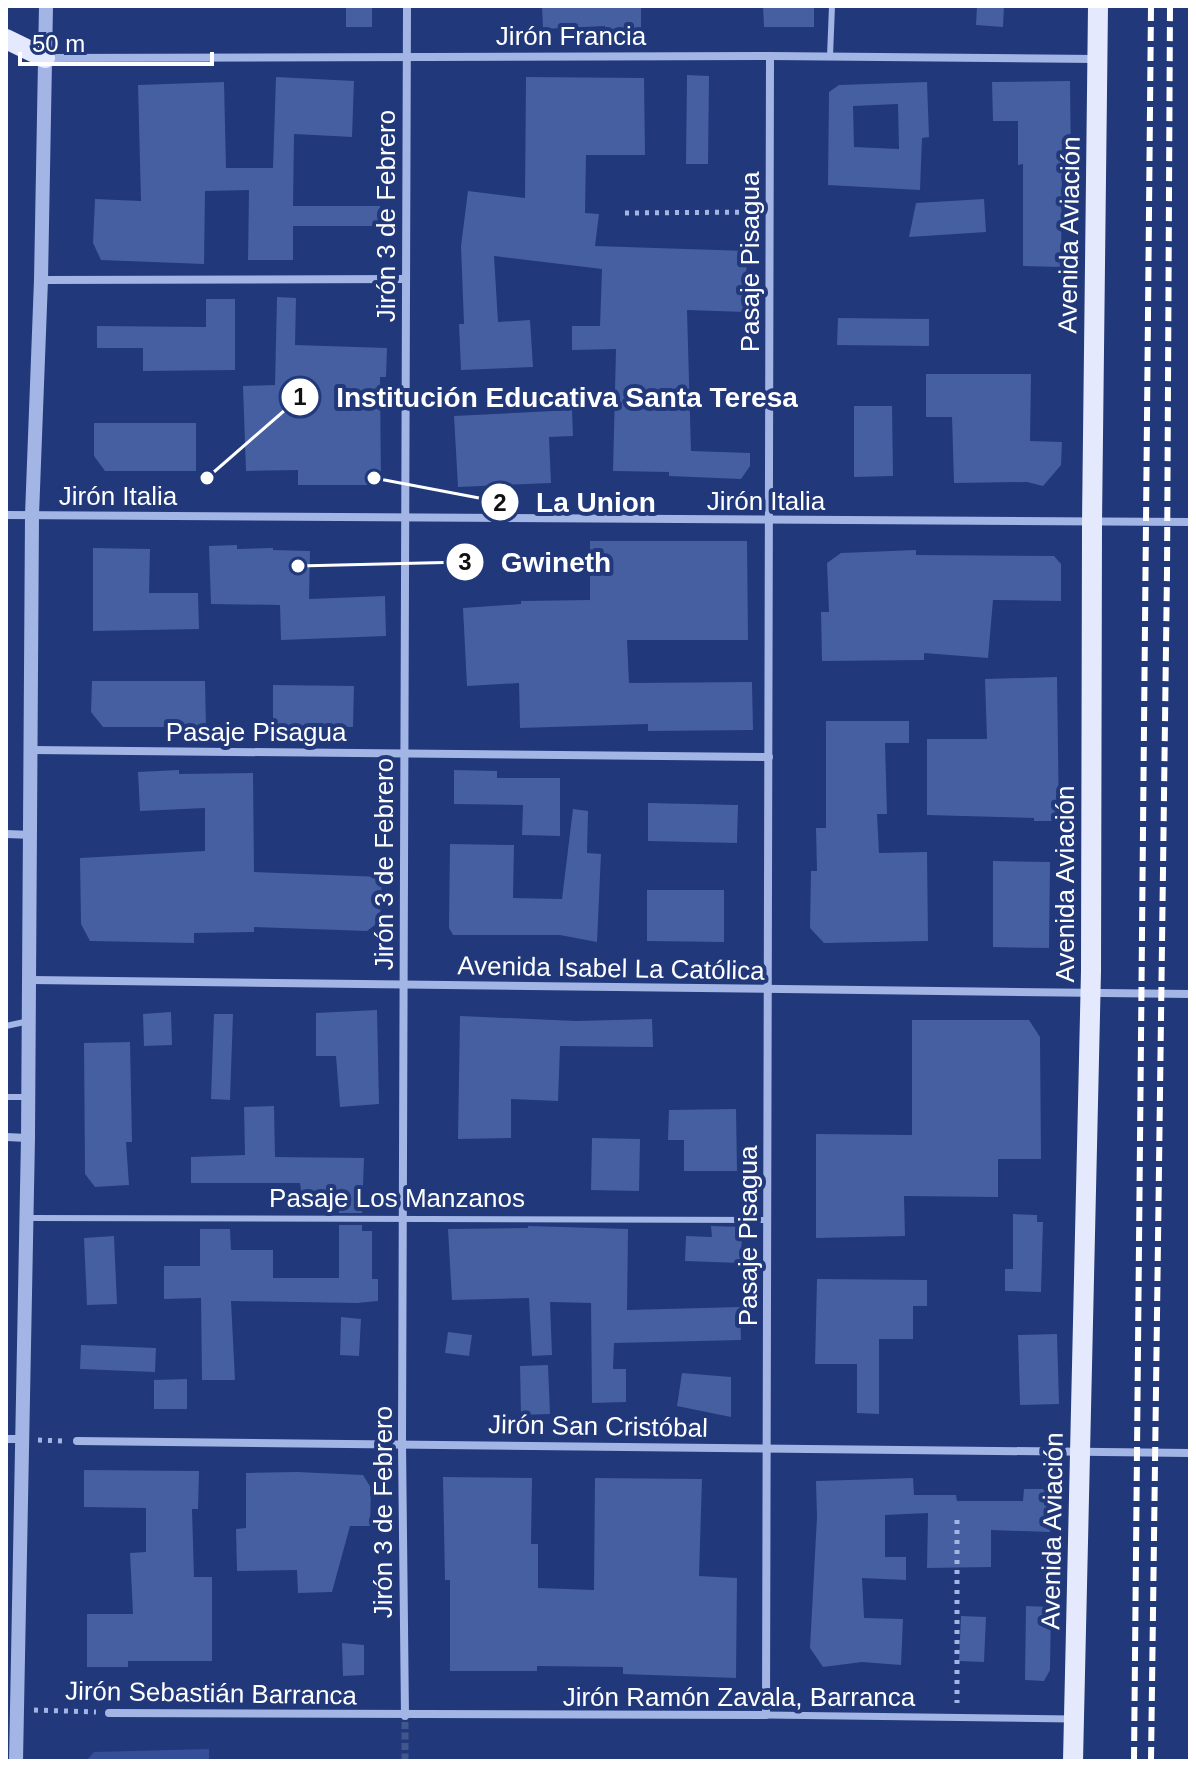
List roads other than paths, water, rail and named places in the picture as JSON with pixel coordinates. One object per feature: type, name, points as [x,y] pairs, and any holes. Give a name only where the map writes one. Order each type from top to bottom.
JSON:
[{"type":"main road","name":"Avenida Aviación","points":[[1073,1761],[1091,995],[1098,6]]},
{"type":"main road","points":[[6,39],[45,58]]},
{"type":"street","points":[[16,1761],[12,1709],[22,1439],[31,980],[32,515],[41,280],[46,6]]},
{"type":"street","name":"Jirón 3 de Febrero","points":[[405,1719],[402,1218],[407,6]]},
{"type":"street","name":"Pasaje Pisagua","points":[[766,1715],[770,56]]},
{"type":"street","name":"Jirón Francia","points":[[45,58],[830,56],[1097,59]]},
{"type":"street","points":[[41,280],[406,279]]},
{"type":"street","name":"Jirón Italia","points":[[6,515],[1190,522]]},
{"type":"street","name":"Pasaje Pisagua","points":[[32,750],[769,757]]},
{"type":"street","points":[[6,834],[32,835]]},
{"type":"street","name":"Avenida Isabel La Católica","points":[[31,980],[1190,994]]},
{"type":"street","points":[[6,1137],[28,1138]]},
{"type":"street","points":[[6,1439],[22,1439]]},
{"type":"street","name":"Jirón San Cristóbal","points":[[77,1441],[1190,1453]]},
{"type":"street","name":"Jirón Sebastián Barranca","points":[[109,1713],[405,1719]]},
{"type":"street","name":"Jirón Ramón Zavala, Barranca","points":[[405,1719],[766,1715],[1073,1719]]},
{"type":"lane","points":[[830,56],[832,6]]},
{"type":"lane","points":[[6,1026],[29,1021]]},
{"type":"lane","points":[[6,1097],[27,1097]]},
{"type":"lane","name":"Pasaje Los Manzanos","points":[[27,1218],[767,1220]]},
{"type":"tunnel","points":[[405,1722],[405,1761]]},
{"type":"railway","points":[[1134,1761],[1151,6]]},
{"type":"railway","points":[[1151,1761],[1167,573],[1170,6]]},
{"type":"place","name":"Institución Educativa Santa Teresa","points":[[207,478]]},
{"type":"place","name":"La Union","points":[[374,478]]},
{"type":"place","name":"Gwineth","points":[[298,566]]}]
